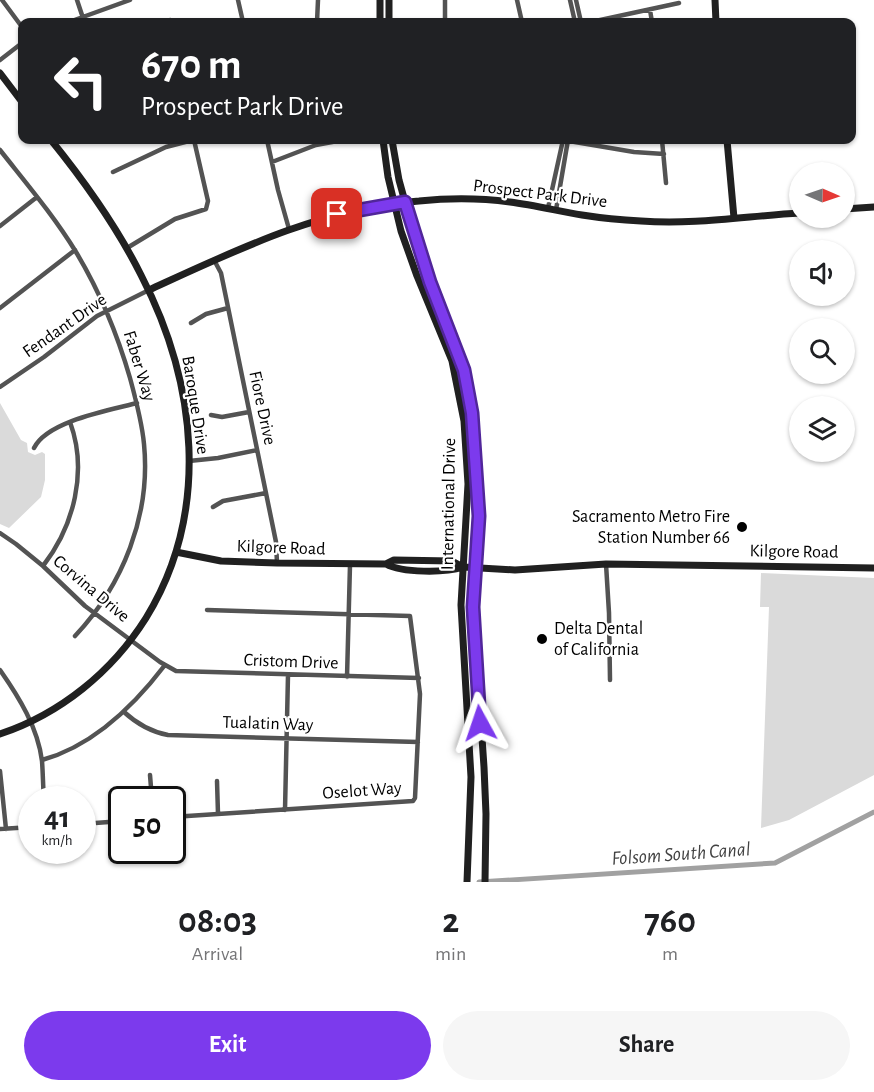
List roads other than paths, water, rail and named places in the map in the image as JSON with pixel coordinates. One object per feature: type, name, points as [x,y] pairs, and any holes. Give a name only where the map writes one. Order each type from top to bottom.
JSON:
[{"type":"street","points":[[2,0],[18,22]]},
{"type":"street","points":[[77,0],[83,18],[130,0]]},
{"type":"street","points":[[242,18],[238,1],[245,0]]},
{"type":"street","points":[[317,18],[318,0]]},
{"type":"street","points":[[380,0],[380,18]]},
{"type":"street","points":[[389,0],[389,18]]},
{"type":"street","points":[[445,0],[445,18]]},
{"type":"street","points":[[517,0],[521,18]]},
{"type":"street","points":[[570,0],[573,18]]},
{"type":"street","points":[[576,0],[580,18]]},
{"type":"street","points":[[715,0],[716,18]]},
{"type":"street","points":[[611,18],[679,3]]},
{"type":"street","points":[[650,10],[651,18]]},
{"type":"street","points":[[0,60],[18,46]]},
{"type":"street","points":[[0,74],[18,97]]},
{"type":"street","name":"Baroque Drive","points":[[0,734],[31,722],[77,694],[108,666],[131,640],[162,589],[176,552],[188,503],[189,461],[185,414],[177,369],[166,333],[148,290],[126,248],[81,178],[54,144]]},
{"type":"street","points":[[113,172],[166,147],[178,144]]},
{"type":"street","points":[[126,248],[175,219],[201,211],[207,206],[208,201],[195,144]]},
{"type":"street","points":[[268,144],[289,229]]},
{"type":"street","points":[[272,162],[312,144]]},
{"type":"street","name":"International Drive","points":[[383,144],[394,203],[417,276],[446,345],[458,386],[464,421],[468,463],[462,636],[471,777],[467,882]]},
{"type":"street","name":"International Drive","points":[[393,144],[399,180],[430,282],[464,370],[474,430],[479,516],[473,607],[485,779],[485,882]]},
{"type":"street","points":[[548,208],[565,144]]},
{"type":"street","points":[[556,210],[565,144]]},
{"type":"street","points":[[589,144],[634,152],[664,154]]},
{"type":"street","points":[[663,144],[666,183]]},
{"type":"street","points":[[727,144],[734,218]]},
{"type":"street","name":"Faber Way","points":[[0,150],[75,250],[107,310],[137,403],[144,445],[144,487],[140,513],[127,558],[109,593],[75,636]]},
{"type":"street","points":[[0,226],[37,197]]},
{"type":"street","name":"Prospect Park Drive","points":[[148,290],[289,229],[337,214],[394,203],[440,199],[486,200],[582,215],[650,222],[695,222],[789,214]]},
{"type":"street","points":[[855,208],[874,207]]},
{"type":"street","points":[[0,308],[75,250]]},
{"type":"street","name":"Fiore Drive","points":[[214,260],[221,273],[276,542],[277,563]]},
{"type":"street","name":"Fendant Drive","points":[[0,387],[107,310],[148,290]]},
{"type":"street","points":[[191,323],[206,314],[228,309]]},
{"type":"street","points":[[446,345],[453,353],[461,379],[468,390]]},
{"type":"street","points":[[458,386],[465,396],[474,430]]},
{"type":"street","points":[[34,448],[37,442],[70,422],[137,403]]},
{"type":"street","points":[[211,415],[222,417],[249,412]]},
{"type":"street","points":[[43,566],[63,536],[75,501],[77,465],[75,438],[70,422]]},
{"type":"street","points":[[189,461],[257,450]]},
{"type":"street","points":[[213,507],[223,501],[266,493]]},
{"type":"street","name":"Corvina Drive","points":[[0,533],[43,566],[95,613],[165,665]]},
{"type":"street","name":"Kilgore Road","points":[[176,552],[221,561],[350,565],[386,564],[394,560],[452,561],[463,567],[515,570],[606,564],[874,568]]},
{"type":"street","points":[[606,564],[610,680]]},
{"type":"street","points":[[347,677],[350,565]]},
{"type":"street","points":[[207,610],[349,614]]},
{"type":"street","name":"Oselot Way","points":[[186,816],[413,801],[420,714],[419,678],[410,616],[349,614]]},
{"type":"street","points":[[42,760],[62,755],[100,731],[124,712],[165,665]]},
{"type":"street","name":"Cristom Drive","points":[[165,665],[185,672],[419,678]]},
{"type":"street","points":[[0,670],[31,722],[42,760],[43,786]]},
{"type":"street","points":[[285,810],[288,675]]},
{"type":"street","points":[[0,685],[8,682]]},
{"type":"street","name":"Tualatin Way","points":[[124,712],[154,731],[168,735],[418,742]]},
{"type":"street","points":[[0,771],[3,829],[18,828]]},
{"type":"street","points":[[150,775],[151,786]]},
{"type":"street","points":[[217,781],[218,814]]},
{"type":"waterway","name":"Folsom South Canal","points":[[479,882],[775,863],[874,812]]},
{"type":"place","name":"Sacramento Metro Fire Station Number 66","points":[[742,527]]},
{"type":"place","name":"Delta Dental of California","points":[[542,639]]}]
